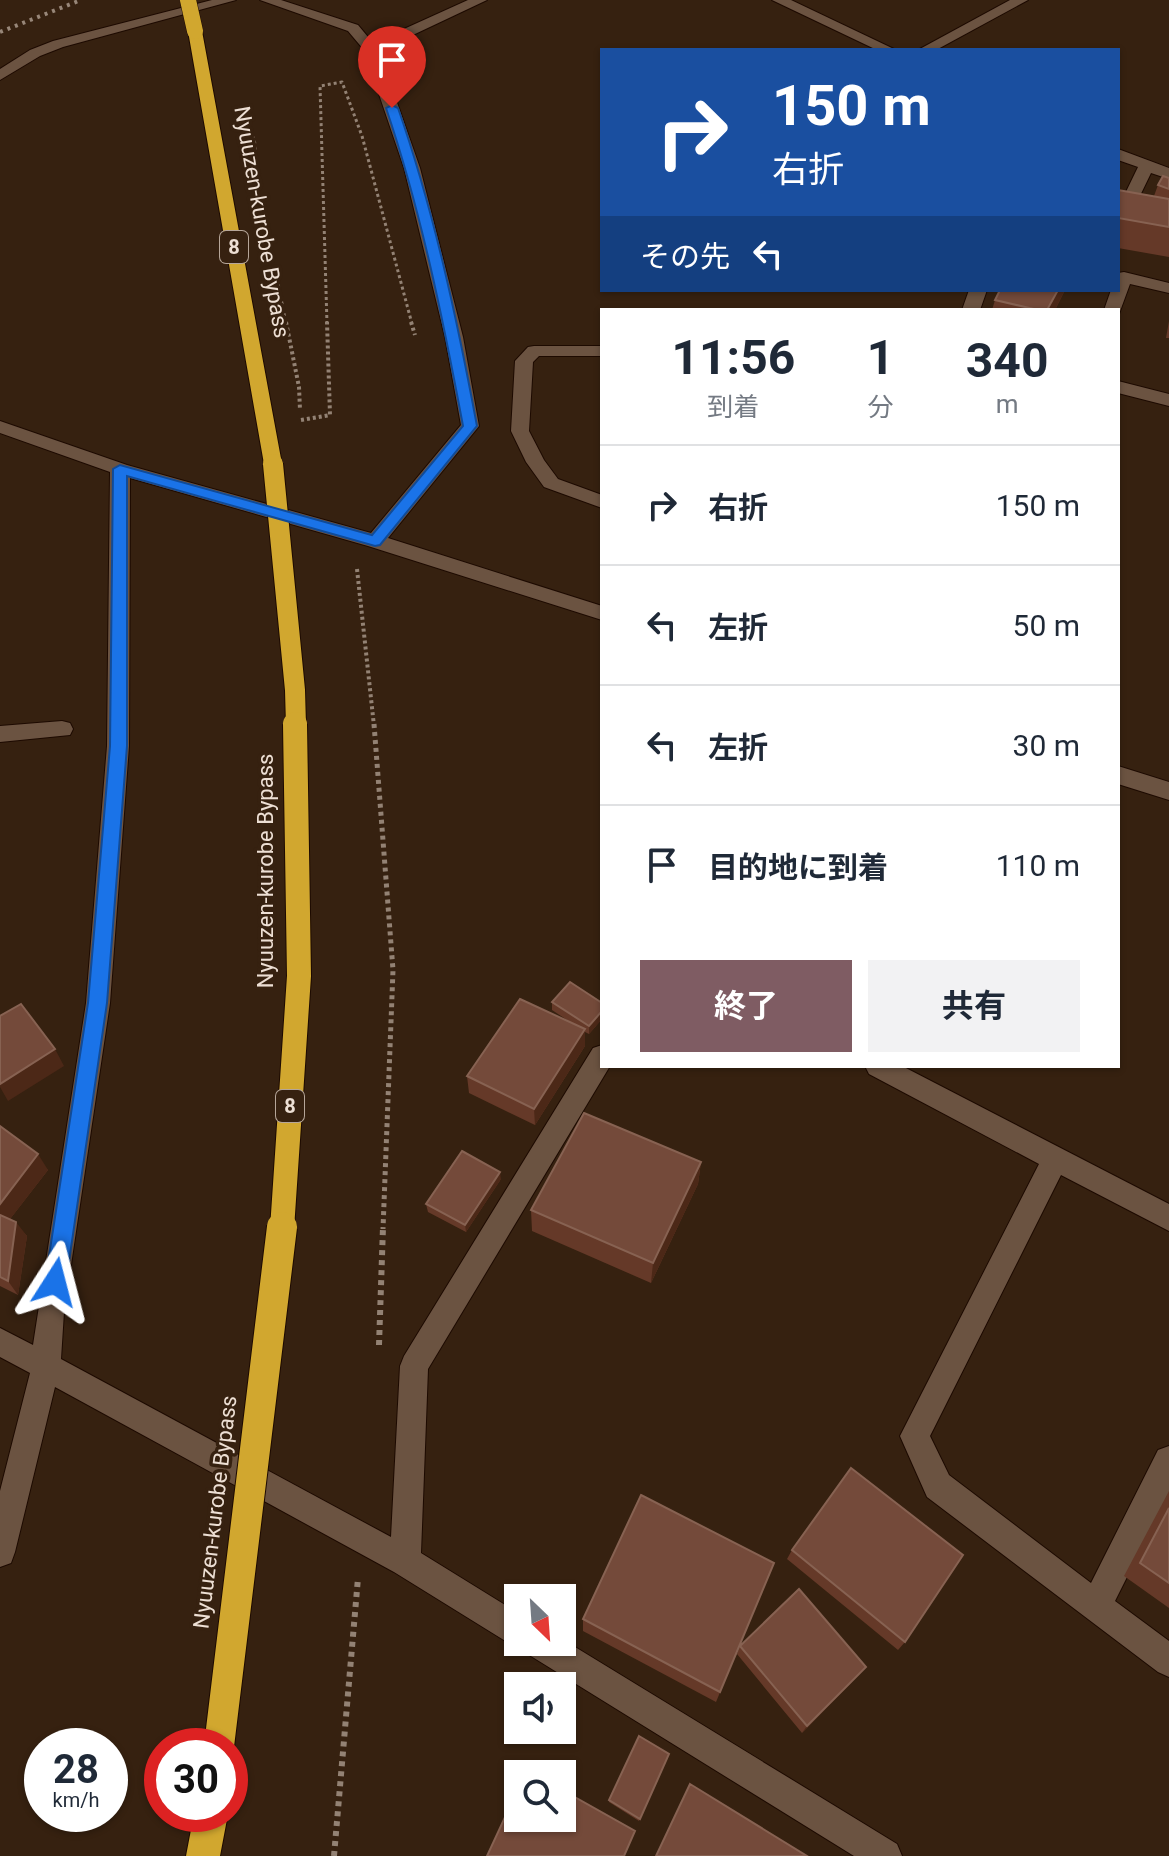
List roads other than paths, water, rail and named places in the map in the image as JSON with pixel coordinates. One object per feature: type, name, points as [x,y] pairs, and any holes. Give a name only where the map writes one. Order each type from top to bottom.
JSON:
[{"type":"highway","name":"Nyuuzen-kurobe Bypass","points":[[188,0],[273,464],[295,690],[299,976],[281,1241],[221,1728]]},
{"type":"highway","points":[[203,1856],[208,1832]]},
{"type":"street","points":[[0,76],[35,53],[58,44],[229,0]]},
{"type":"street","points":[[267,0],[353,28],[371,49],[412,168],[454,337],[470,426],[375,541]]},
{"type":"street","points":[[371,49],[480,0]]},
{"type":"street","points":[[779,0],[885,48]]},
{"type":"street","points":[[929,48],[1021,0]]},
{"type":"street","points":[[1120,155],[1169,174]]},
{"type":"street","points":[[1120,202],[1128,204],[1146,167]]},
{"type":"street","points":[[1120,289],[1124,277],[1169,288]]},
{"type":"street","points":[[600,351],[534,351],[524,361],[520,431],[535,462],[551,483],[600,501]]},
{"type":"street","points":[[1120,388],[1169,400]]},
{"type":"street","points":[[0,411],[0,427],[120,469],[375,541],[600,612]]},
{"type":"street","points":[[0,1552],[46,1365],[50,1312],[98,1003],[118,746],[120,469]]},
{"type":"street","points":[[0,734],[62,729]]},
{"type":"street","points":[[1120,776],[1169,791]]},
{"type":"street","points":[[405,1561],[414,1366],[600,1059]]},
{"type":"street","points":[[882,1068],[1169,1218]]},
{"type":"street","points":[[1056,1158],[915,1436],[938,1486],[1169,1661]]},
{"type":"street","points":[[0,1342],[405,1561],[504,1622]]},
{"type":"street","points":[[1096,1606],[1169,1461]]},
{"type":"street","points":[[560,1656],[885,1856]]},
{"type":"railway","points":[[0,32],[81,0]]}]
